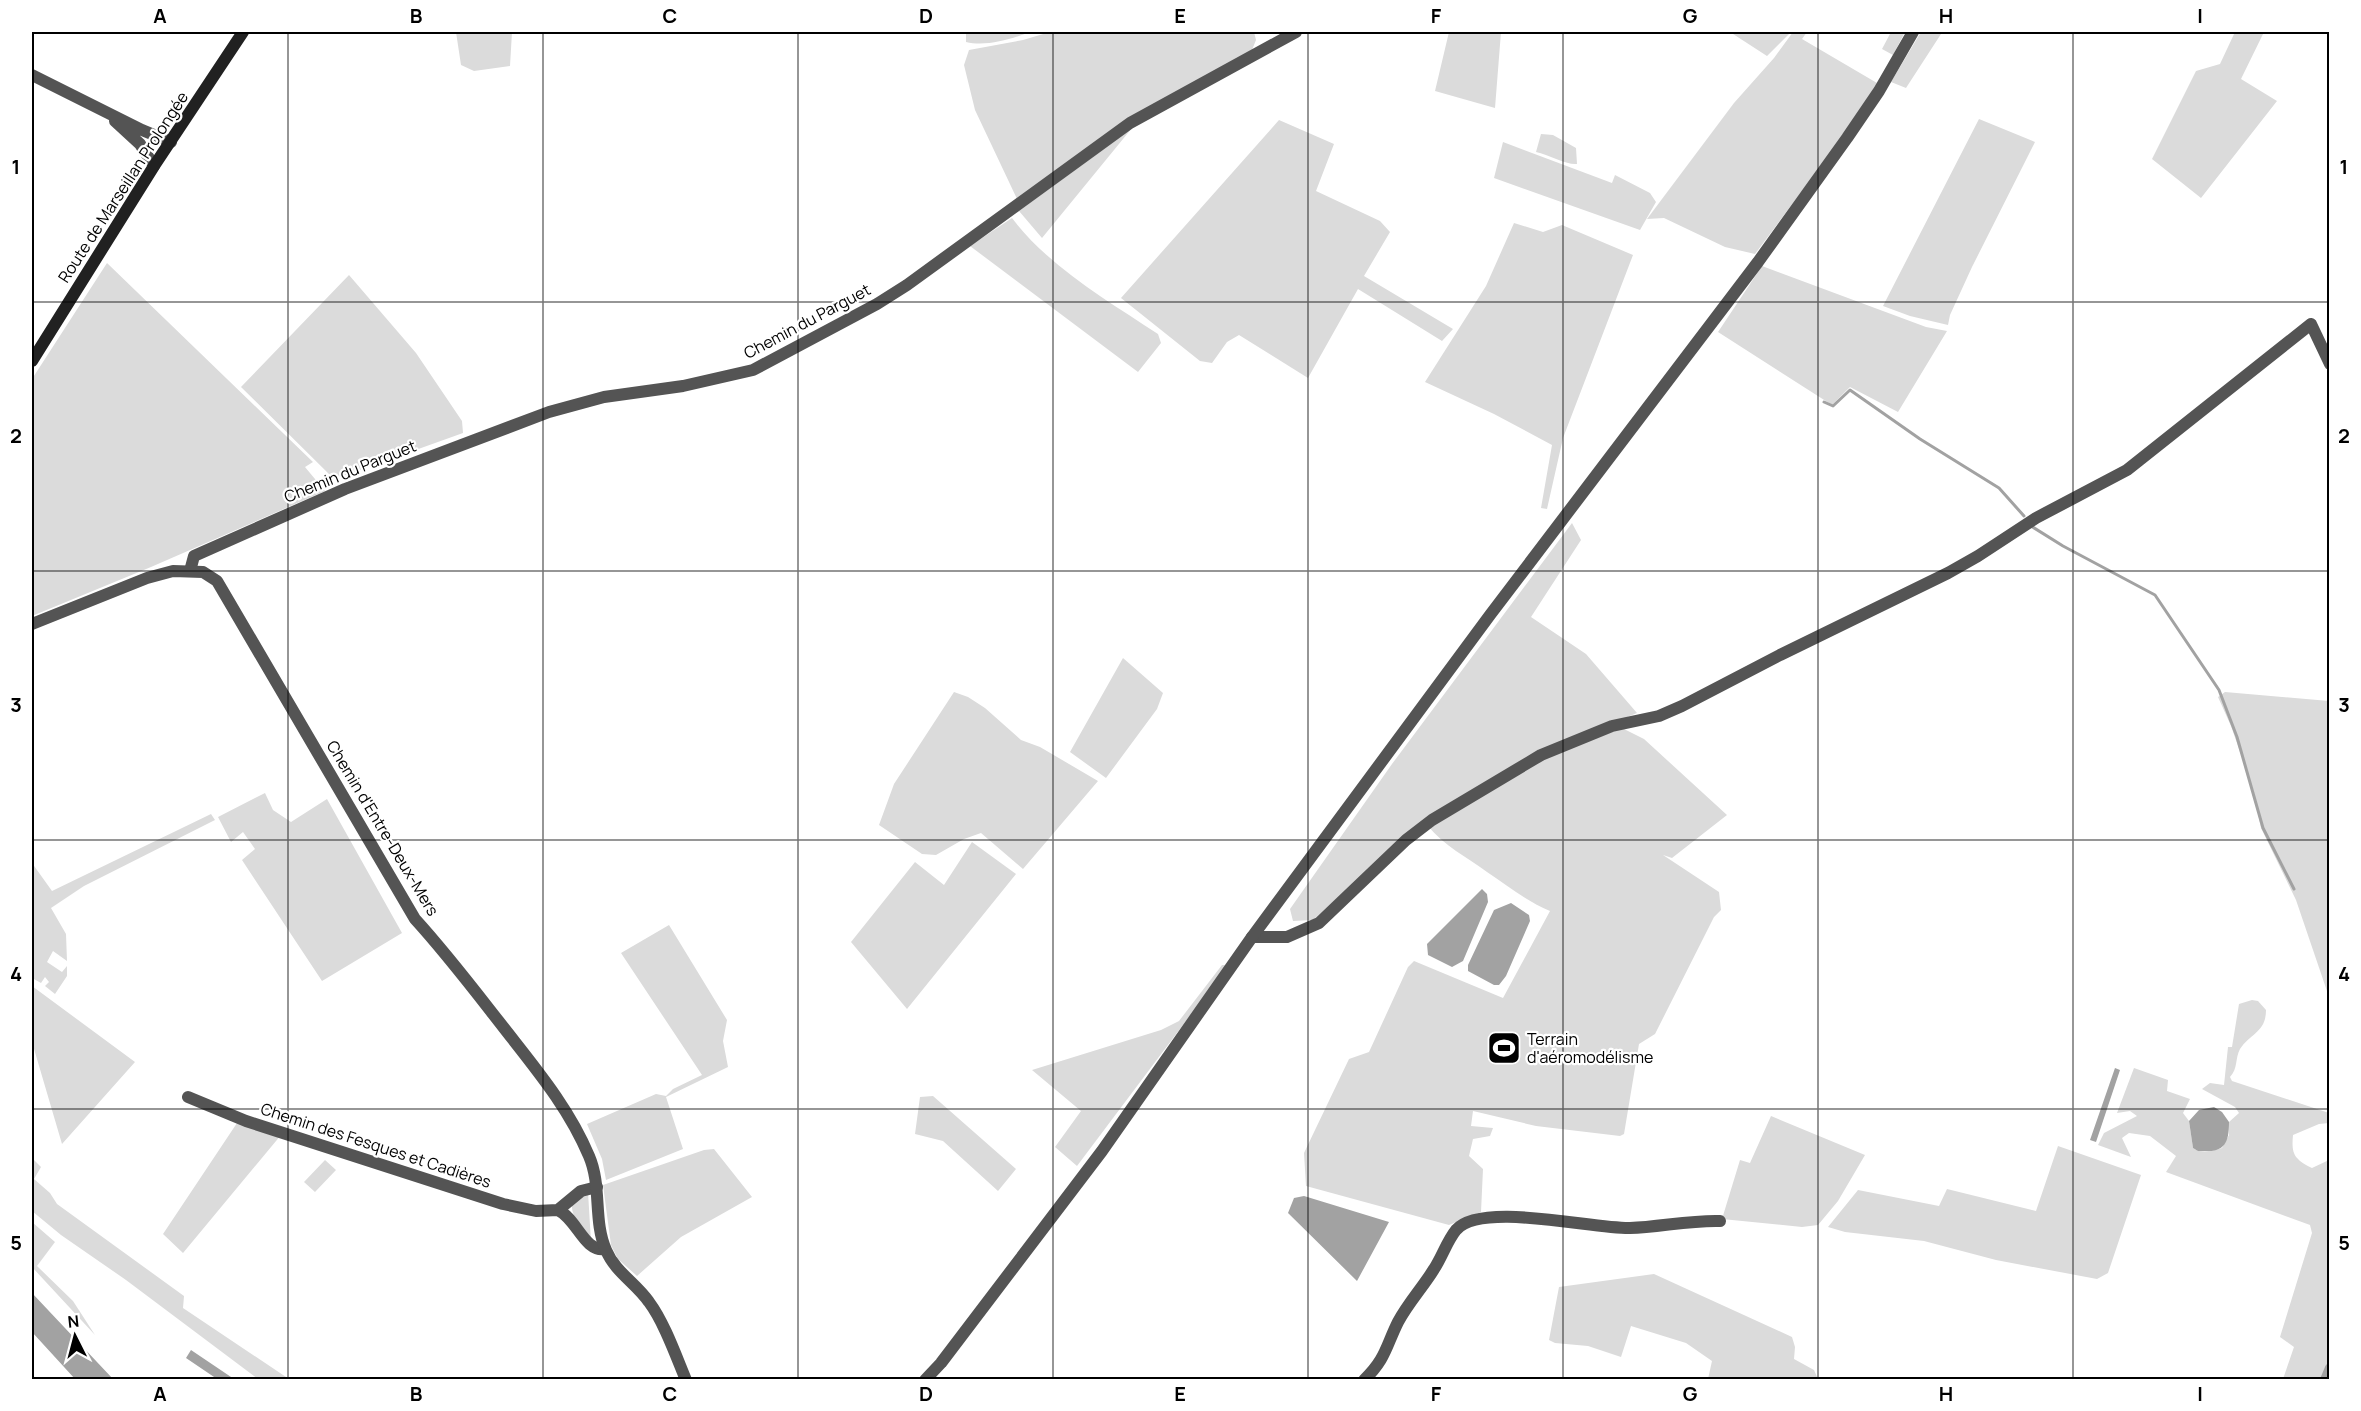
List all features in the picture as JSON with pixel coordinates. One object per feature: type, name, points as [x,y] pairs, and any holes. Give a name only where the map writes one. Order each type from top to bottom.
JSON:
[{"type":"main road","name":"Route de Marseillan Prolongée","points":[[32,361],[154,166],[243,32]]},
{"type":"street","name":"Chemin du Parguet","points":[[190,571],[194,556],[345,489],[549,412],[604,397],[683,386],[753,370],[877,304],[907,285],[1130,123],[1296,32]]},
{"type":"street","points":[[926,1380],[1102,1151],[1252,937],[1490,615],[1758,262],[1847,138],[1913,32]]},
{"type":"street","points":[[32,75],[171,142]]},
{"type":"street","points":[[89,103],[108,115],[140,144],[154,166]]},
{"type":"street","points":[[1252,937],[1287,937],[1319,923],[1406,840],[1432,820],[1541,755],[1612,726],[1659,716],[1682,706],[1948,573],[2036,518],[2127,470],[2311,324],[2330,364]]},
{"type":"street","name":"Chemin d'Entre-Deux-Mers","points":[[32,624],[147,578],[173,571],[203,572],[217,581],[228,596],[416,919],[444,951],[556,1095],[576,1128],[590,1159],[597,1187],[600,1226],[605,1249],[615,1267],[649,1301],[686,1380]]},
{"type":"street","name":"Chemin des Fesques et Cadières","points":[[188,1097],[246,1121],[503,1204],[536,1211],[558,1210]]},
{"type":"street","points":[[597,1187],[581,1191],[558,1210],[567,1215],[591,1247],[605,1249]]},
{"type":"street","points":[[1364,1380],[1377,1368],[1399,1321],[1434,1270],[1456,1230],[1465,1222],[1480,1218],[1502,1217],[1582,1222],[1627,1228],[1702,1220],[1720,1221]]},
{"type":"shaded area","points":[[456,32],[512,32],[510,66],[474,71],[461,65]]},
{"type":"shaded area","points":[[966,32],[1030,32],[1007,40],[982,44],[966,42]]},
{"type":"shaded area","points":[[1050,32],[1254,32],[1256,40],[1252,50],[1018,201],[975,110],[964,65],[969,50],[1023,40]]},
{"type":"shaded area","points":[[1449,32],[1501,32],[1495,108],[1435,91]]},
{"type":"shaded area","points":[[1730,32],[1791,32],[1767,56]]},
{"type":"shaded area","points":[[1793,32],[1807,32],[1802,39],[1877,83],[1860,113],[1755,254],[1725,247],[1664,218],[1647,219],[1734,103],[1774,58]]},
{"type":"shaded area","points":[[1891,32],[1905,32],[1893,55],[1882,49]]},
{"type":"shaded area","points":[[1921,32],[1940,32],[1941,34],[1906,88],[1891,82]]},
{"type":"shaded area","points":[[2235,32],[2264,32],[2241,79],[2277,101],[2201,198],[2152,159],[2196,71],[2220,64]]},
{"type":"shaded area","points":[[1979,119],[2035,142],[1972,267],[1950,315],[1948,325],[1910,316],[1883,306]]},
{"type":"shaded area","points":[[1279,120],[1334,144],[1316,191],[1380,221],[1390,232],[1364,276],[1453,329],[1442,341],[1358,289],[1308,378],[1239,335],[1227,342],[1212,363],[1200,361],[1121,298]]},
{"type":"shaded area","points":[[1132,128],[1042,238],[1019,211]]},
{"type":"shaded area","points":[[1541,134],[1553,135],[1576,148],[1577,164],[1536,152]]},
{"type":"shaded area","points":[[1503,142],[1612,183],[1615,175],[1650,193],[1656,202],[1640,230],[1494,178]]},
{"type":"shaded area","points":[[1012,218],[1043,252],[1061,267],[1158,334],[1161,343],[1138,372],[970,246]]},
{"type":"shaded area","points":[[1514,223],[1543,232],[1562,225],[1633,255],[1563,438],[1547,509],[1541,508],[1552,445],[1494,414],[1425,382],[1486,286]]},
{"type":"shaded area","points":[[107,263],[313,462],[305,467],[325,491],[32,616],[32,379]]},
{"type":"shaded area","points":[[1762,266],[1926,327],[1947,331],[1898,412],[1850,387],[1832,405],[1718,332]]},
{"type":"shaded area","points":[[349,275],[416,353],[462,421],[463,433],[343,476],[332,477],[241,387]]},
{"type":"shaded area","points":[[1572,523],[1581,540],[1531,617],[1586,654],[1637,713],[1537,754],[1426,818],[1313,920],[1293,921],[1290,909],[1392,764]]},
{"type":"shaded area","points":[[1123,658],[1163,693],[1157,709],[1106,778],[1070,752]]},
{"type":"shaded area","points":[[954,692],[968,697],[985,708],[1021,740],[1040,747],[1098,781],[1023,869],[981,833],[964,839],[936,855],[922,854],[879,825],[894,784]]},
{"type":"shaded area","points":[[2225,692],[2329,701],[2329,997],[2296,900],[2261,828],[2253,789],[2231,726],[2218,697]]},
{"type":"shaded area","points":[[1622,728],[1644,739],[1727,815],[1672,858],[1663,855],[1719,892],[1721,910],[1714,917],[1655,1034],[1639,1044],[1624,1134],[1620,1136],[1536,1126],[1473,1111],[1471,1126],[1493,1128],[1490,1136],[1473,1139],[1469,1156],[1483,1169],[1481,1212],[1449,1225],[1306,1186],[1304,1153],[1349,1059],[1369,1052],[1408,967],[1414,961],[1503,998],[1550,911],[1525,898],[1456,851],[1428,826],[1539,760]]},
{"type":"shaded area","points":[[265,793],[273,810],[291,822],[327,799],[402,933],[322,981],[242,860],[255,849],[243,832],[231,842],[218,817]]},
{"type":"shaded area","points":[[211,814],[215,820],[84,886],[51,908],[66,934],[67,961],[53,951],[47,962],[62,972],[67,966],[67,976],[55,994],[45,986],[49,982],[45,977],[41,983],[32,978],[32,863],[52,891]]},
{"type":"shaded area","points":[[972,842],[1016,874],[907,1009],[851,942],[915,862],[944,885]]},
{"type":"shaded area","points":[[1482,889],[1487,894],[1488,902],[1463,961],[1452,967],[1428,955],[1427,944]]},
{"type":"shaded area","points":[[1511,903],[1529,915],[1530,921],[1506,976],[1499,985],[1494,985],[1468,971],[1468,965],[1494,910]]},
{"type":"shaded area","points":[[669,925],[727,1020],[723,1041],[728,1067],[666,1097],[683,1149],[606,1180],[602,1159],[587,1124],[656,1094],[666,1096],[673,1089],[702,1075],[621,953]]},
{"type":"shaded area","points":[[1222,965],[1228,965],[1077,1166],[1055,1147],[1081,1111],[1032,1070],[1161,1030],[1179,1021]]},
{"type":"shaded area","points":[[32,986],[135,1062],[62,1144],[32,1042]]},
{"type":"shaded area","points":[[2252,1000],[2258,1001],[2266,1010],[2265,1017],[2261,1028],[2240,1049],[2230,1077],[2232,1081],[2329,1113],[2329,1123],[2319,1124],[2293,1135],[2293,1142],[2295,1156],[2312,1168],[2329,1160],[2329,1379],[2283,1379],[2294,1347],[2280,1337],[2312,1233],[2310,1225],[2166,1172],[2176,1156],[2150,1136],[2129,1133],[2122,1138],[2131,1157],[2098,1145],[2104,1133],[2137,1116],[2130,1111],[2117,1113],[2134,1068],[2168,1080],[2167,1091],[2190,1099],[2183,1113],[2189,1121],[2193,1148],[2204,1152],[2222,1148],[2229,1135],[2229,1122],[2239,1113],[2235,1107],[2202,1089],[2210,1083],[2224,1085],[2228,1047],[2232,1047],[2239,1004]]},
{"type":"shaded area","points":[[2115,1068],[2120,1070],[2096,1142],[2090,1140]]},
{"type":"shaded area","points":[[933,1096],[1016,1169],[998,1191],[943,1141],[915,1134],[920,1097]]},
{"type":"shaded area","points":[[2214,1107],[2222,1112],[2229,1122],[2228,1137],[2219,1149],[2198,1151],[2193,1148],[2189,1121],[2199,1110]]},
{"type":"shaded area","points":[[1771,1116],[1865,1155],[1838,1201],[1818,1225],[1802,1227],[1722,1219],[1740,1160],[1750,1163]]},
{"type":"shaded area","points":[[237,1123],[281,1135],[183,1253],[163,1234]]},
{"type":"shaded area","points":[[2058,1146],[2141,1175],[2108,1273],[2097,1279],[1996,1260],[1924,1241],[1845,1232],[1828,1227],[1858,1190],[1939,1206],[1947,1189],[2036,1211]]},
{"type":"shaded area","points":[[714,1149],[752,1197],[681,1237],[637,1276],[618,1259],[611,1245],[603,1185],[704,1150]]},
{"type":"shaded area","points":[[33,1159],[41,1167],[34,1179],[50,1193],[57,1204],[184,1296],[183,1308],[289,1379],[258,1379],[126,1280],[61,1235],[32,1211]]},
{"type":"shaded area","points":[[325,1160],[336,1170],[315,1192],[304,1182]]},
{"type":"shaded area","points":[[588,1192],[591,1242],[575,1218],[572,1208],[572,1203]]},
{"type":"shaded area","points":[[1304,1196],[1389,1222],[1357,1281],[1288,1213],[1294,1198]]},
{"type":"shaded area","points":[[32,1222],[55,1242],[37,1266],[73,1301],[95,1335],[32,1267]]},
{"type":"shaded area","points":[[1654,1274],[1792,1337],[1795,1347],[1794,1359],[1814,1370],[1818,1379],[1708,1379],[1712,1361],[1686,1343],[1631,1326],[1621,1357],[1588,1346],[1555,1343],[1549,1340],[1559,1287]]},
{"type":"shaded area","points":[[32,1293],[113,1379],[75,1379],[32,1332]]},
{"type":"shaded area","points":[[191,1350],[234,1379],[217,1379],[186,1358]]},
{"type":"waterway","points":[[1824,402],[1833,406],[1850,390],[1920,439],[1999,488],[2024,516]]},
{"type":"waterway","points":[[2031,526],[2063,546],[2155,595],[2219,690],[2237,737],[2263,828],[2294,889]]},
{"type":"waterway","points":[[2325,1380],[2330,1368]]},
{"type":"place","name":"Terrain d'aéromodélisme","points":[[1504,1048]]}]
